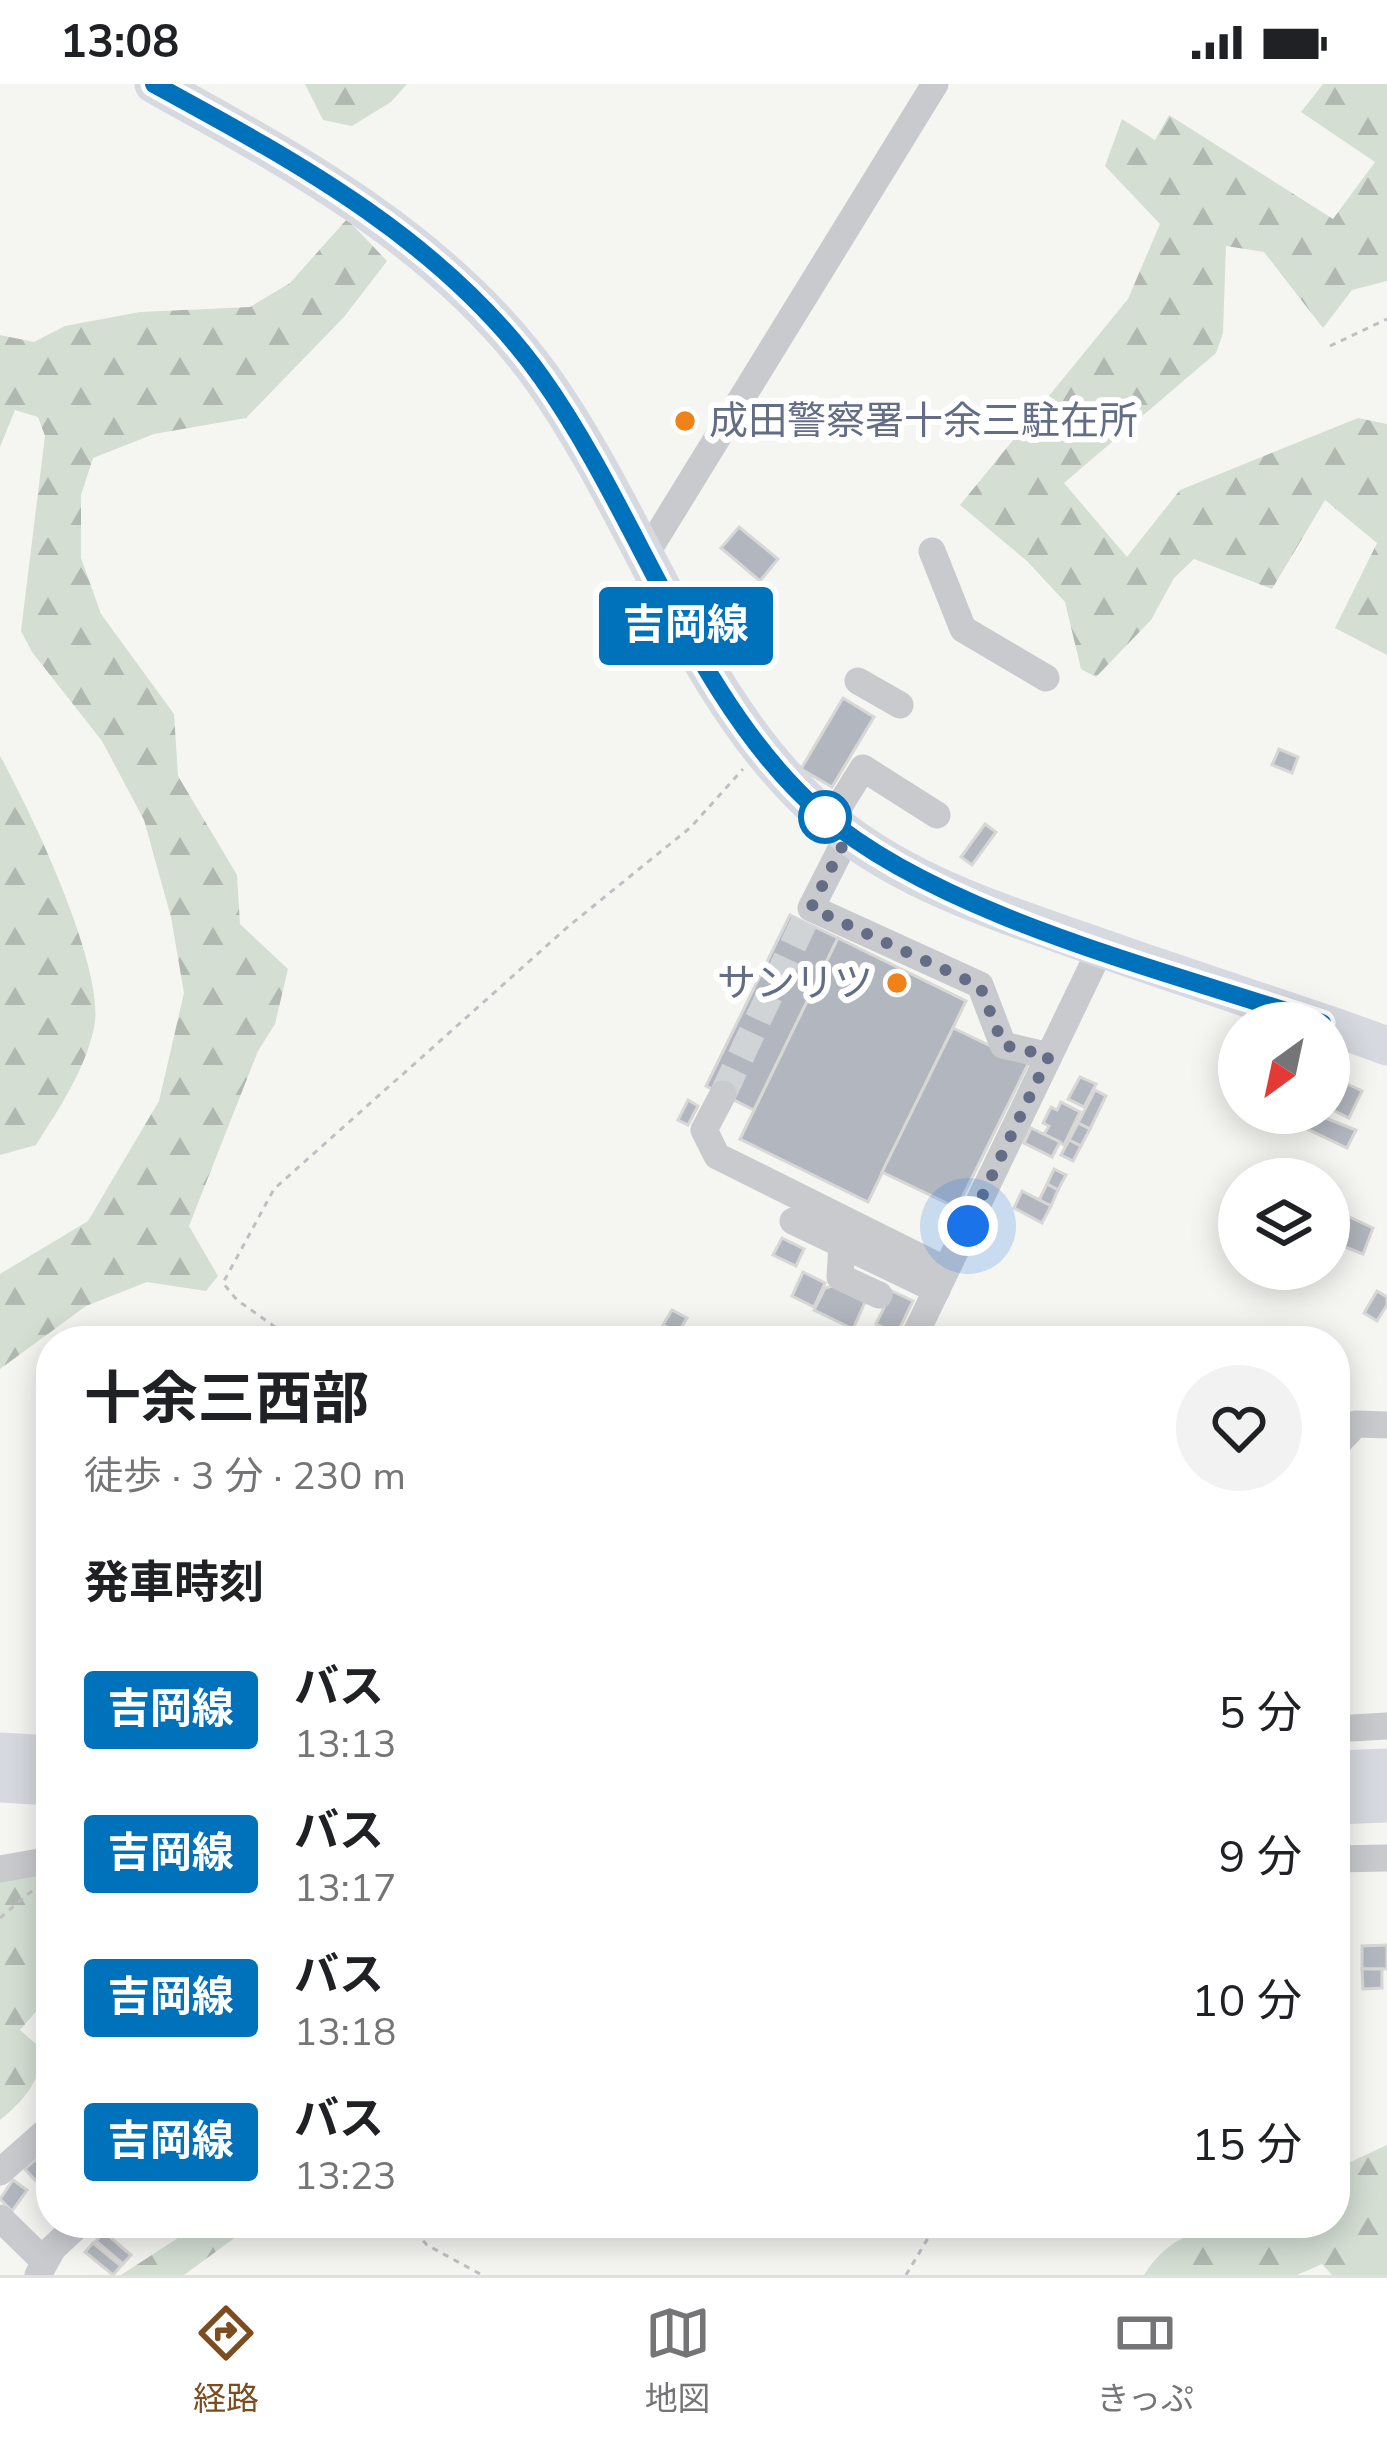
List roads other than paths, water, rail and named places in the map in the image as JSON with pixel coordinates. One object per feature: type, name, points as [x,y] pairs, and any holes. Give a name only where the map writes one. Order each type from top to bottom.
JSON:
[{"type":"highway","points":[[154,84],[338,190],[460,286],[544,382],[737,717],[762,752],[839,828],[936,887],[1260,1002]]},
{"type":"highway","points":[[1350,1033],[1387,1046]]},
{"type":"highway","points":[[0,1752],[36,1755]]},
{"type":"highway","points":[[1350,1769],[1387,1768]]},
{"type":"highway","points":[[0,1783],[36,1785]]},
{"type":"highway","points":[[1350,1804],[1387,1803]]},
{"type":"street","points":[[646,554],[935,84]]},
{"type":"street","points":[[932,551],[963,628],[1046,678]]},
{"type":"street","points":[[858,681],[900,705]]},
{"type":"street","points":[[937,815],[862,768],[808,915],[980,986],[1003,1045],[1049,1056]]},
{"type":"street","points":[[919,1326],[1101,948]]},
{"type":"street","points":[[723,1094],[704,1130],[717,1156],[941,1280]]},
{"type":"street","points":[[793,1221],[941,1280]]},
{"type":"street","points":[[842,1244],[840,1277],[879,1295]]},
{"type":"street","points":[[1350,1430],[1356,1424],[1387,1425]]},
{"type":"street","points":[[1350,1728],[1387,1726]]},
{"type":"street","points":[[1350,1859],[1387,1858]]},
{"type":"street","points":[[0,1869],[36,1863]]},
{"type":"street","points":[[0,2172],[36,2140]]},
{"type":"street","points":[[0,2218],[42,2269],[68,2238]]},
{"type":"tunnel","points":[[723,1094],[804,922]]},
{"type":"place","name":"成田警察署十余三駐在所","points":[[685,421]]},
{"type":"place","name":"サンリツ","points":[[897,983]]}]
